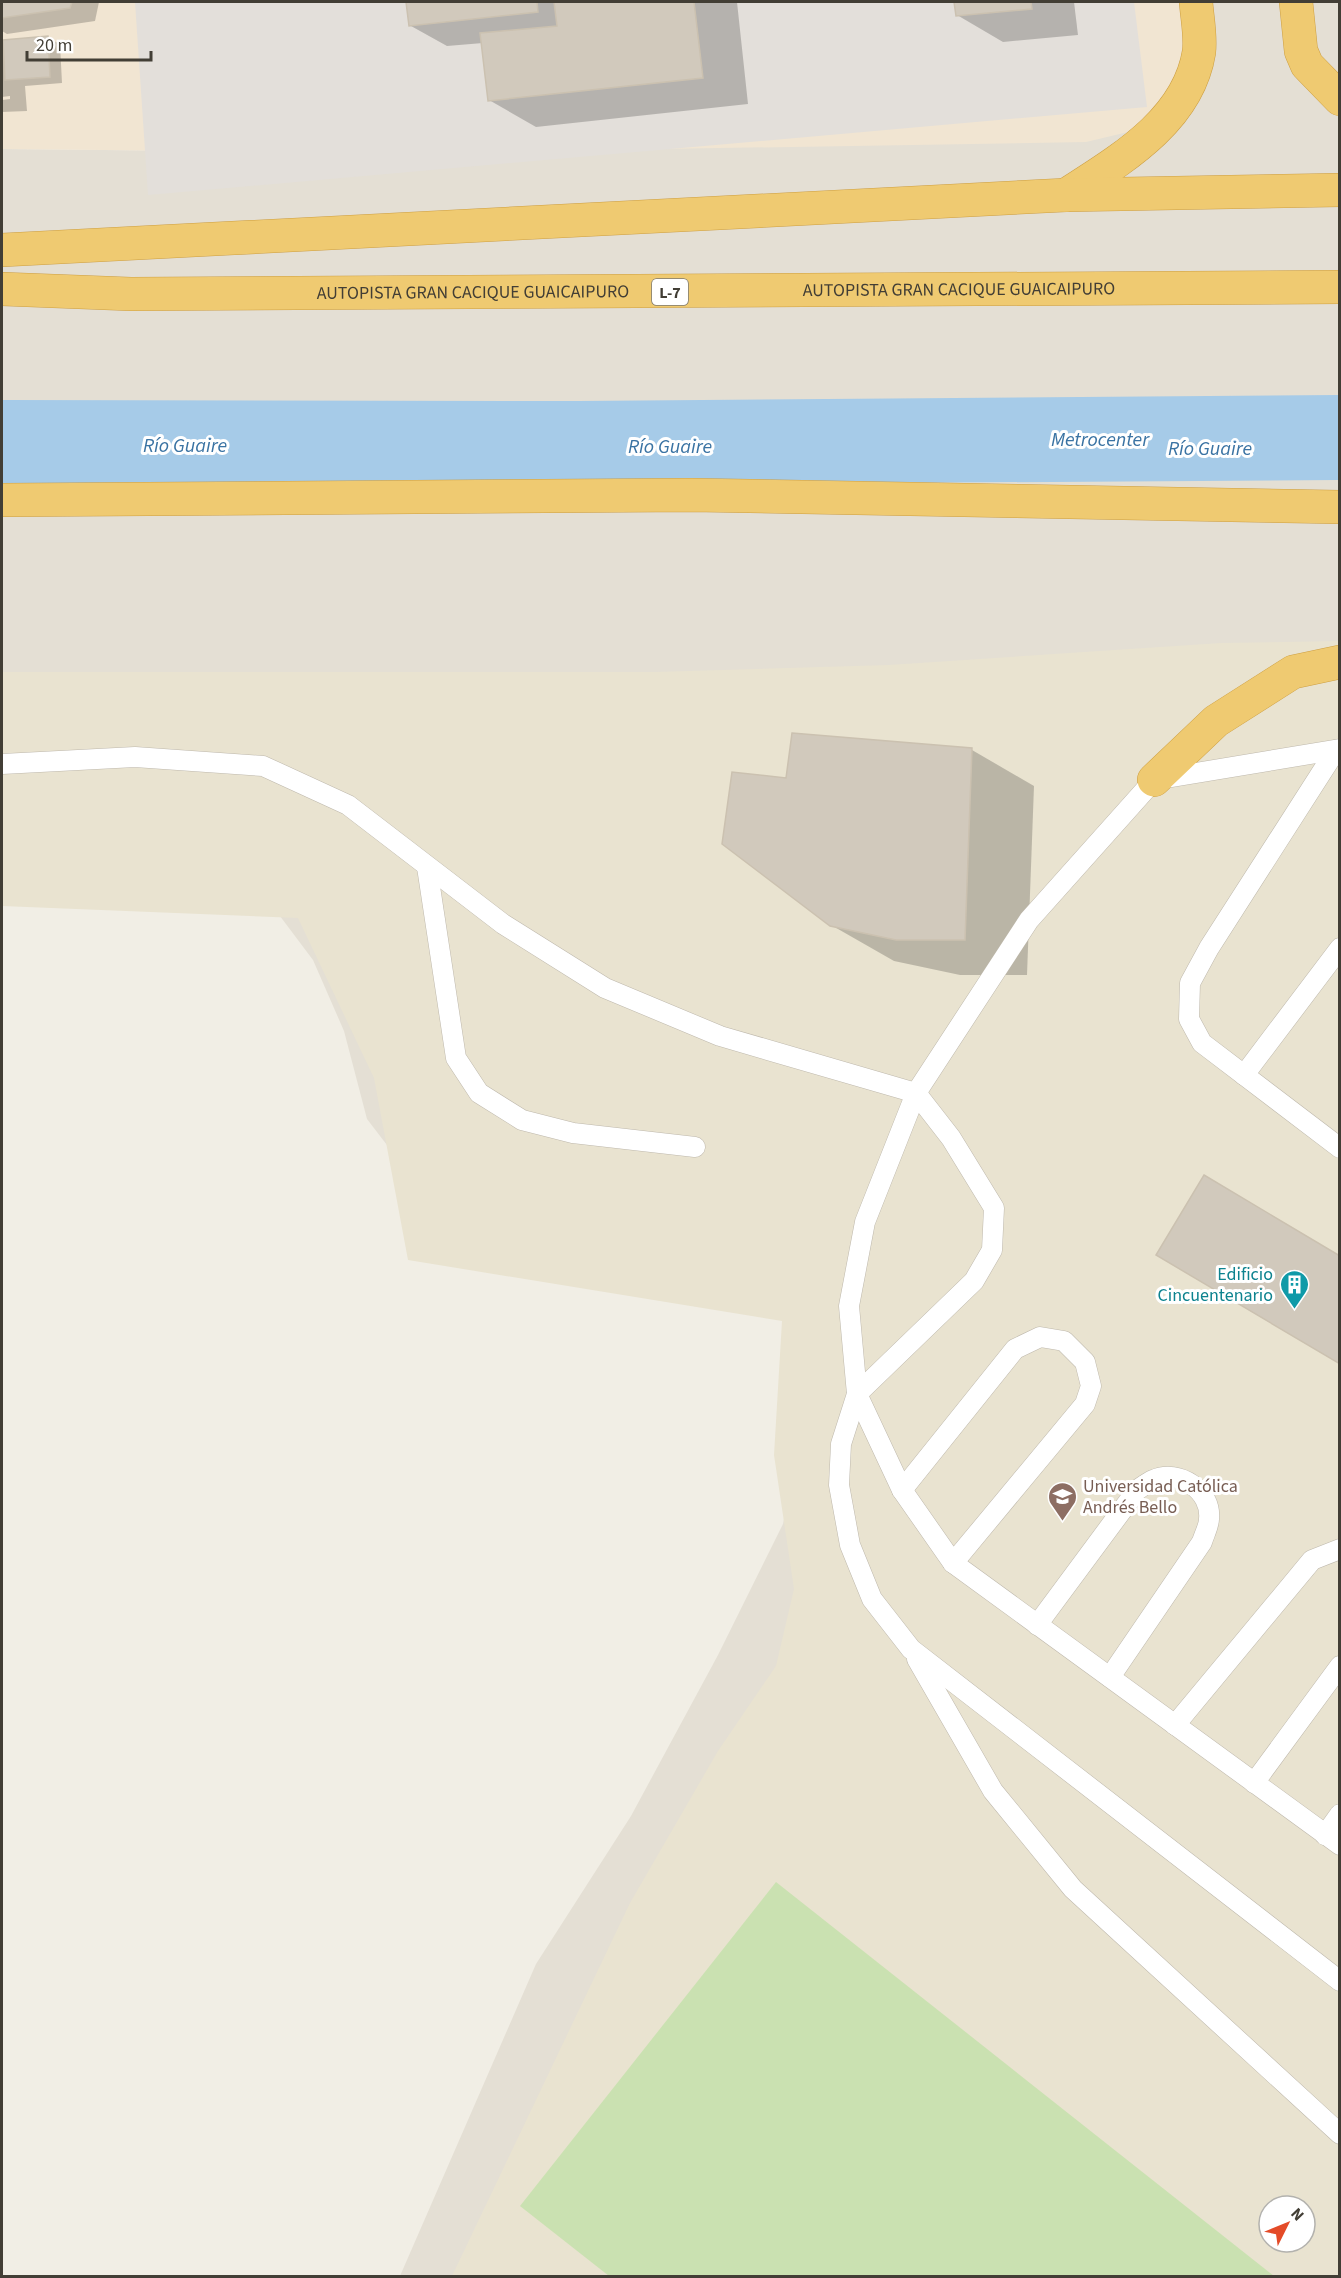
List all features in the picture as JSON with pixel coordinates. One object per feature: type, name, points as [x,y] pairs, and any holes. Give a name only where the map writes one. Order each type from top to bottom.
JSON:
[{"type":"highway","points":[[1066,195],[1137,146],[1164,120],[1185,94],[1199,49],[1196,2]]},
{"type":"highway","points":[[1296,2],[1301,51],[1307,65],[1340,99]]},
{"type":"highway","points":[[2,250],[1066,195],[1340,190]]},
{"type":"highway","name":"AUTOPISTA GRAN CACIQUE GUAICAIPURO","points":[[2,289],[166,294],[1340,287]]},
{"type":"highway","points":[[2,500],[692,495],[1340,507]]},
{"type":"highway","points":[[1154,780],[1216,721],[1293,672],[1340,662]]},
{"type":"lane","points":[[1338,749],[1154,780],[1029,920],[916,1093],[863,1232],[849,1306],[857,1394],[902,1490],[953,1563],[1332,1840],[1340,1814]]},
{"type":"lane","points":[[1338,749],[1209,948],[1190,983],[1189,1019],[1202,1043],[1338,1143]]},
{"type":"lane","points":[[2,764],[135,758],[263,766],[348,805],[503,924],[605,988],[720,1036],[916,1093],[951,1138],[994,1208],[992,1250],[974,1281],[857,1394],[841,1444],[839,1485],[850,1545],[872,1599],[911,1649],[993,1791],[1072,1889],[1340,2134]]},
{"type":"lane","points":[[427,867],[456,1058],[479,1093],[522,1120],[573,1133],[694,1147]]},
{"type":"lane","points":[[1244,1075],[1340,948]]},
{"type":"lane","points":[[902,1490],[1015,1349],[1040,1336],[1064,1341],[1085,1362],[1091,1386],[1085,1404],[953,1563]]},
{"type":"lane","points":[[1037,1624],[1137,1490],[1155,1479],[1176,1477],[1193,1483],[1205,1498],[1210,1518],[1202,1542],[1110,1677]]},
{"type":"lane","points":[[1175,1725],[1312,1560],[1340,1549]]},
{"type":"lane","points":[[911,1649],[1340,1981]]},
{"type":"lane","points":[[1254,1783],[1340,1666]]},
{"type":"shaded area","points":[[2,2],[1188,2],[1190,52],[1156,119],[1128,132],[1086,142],[424,153],[2,149]]},
{"type":"shaded area","points":[[135,2],[1134,2],[1147,107],[148,195]]},
{"type":"shaded area","name":"Universidad Católica Andrés Bello","points":[[1188,2],[1339,2],[1339,2276],[400,2276],[536,1964],[631,1816],[718,1655],[783,1524],[809,1391],[786,1303],[436,1209],[367,1119],[344,1031],[313,960],[234,855],[2,804],[2,149],[424,153]]},
{"type":"shaded area","name":"Universidad Católica Andrés Bello","points":[[1339,641],[1339,2276],[452,2276],[630,1903],[718,1751],[776,1666],[794,1589],[774,1455],[782,1321],[408,1260],[374,1078],[298,918],[2,906],[2,672],[656,672],[889,665],[1221,643]]},
{"type":"green space","points":[[776,1882],[1274,2276],[609,2276],[520,2206]]},
{"type":"water","name":"Metrocenter","points":[[1339,395],[1339,480],[579,485],[2,485],[2,400],[578,401]]},
{"type":"building","points":[[2,2],[72,2],[70,8],[2,18]]},
{"type":"building","points":[[406,2],[537,2],[538,12],[409,26]]},
{"type":"building","points":[[554,2],[694,2],[703,78],[488,101],[480,33],[557,26]]},
{"type":"building","points":[[954,2],[1031,2],[1032,9],[956,16]]},
{"type":"building","points":[[48,36],[50,77],[5,80],[3,40]]},
{"type":"building","points":[[792,733],[972,748],[965,940],[896,940],[830,926],[722,844],[732,772],[786,778]]},
{"type":"building","name":"Edificio Cincuentenario","points":[[1204,1175],[1340,1256],[1340,1364],[1156,1255]]},
{"type":"place","name":"Edificio Cincuentenario","points":[[1294,1310]]},
{"type":"place","name":"Universidad Católica Andrés Bello","points":[[1062,1522]]},
{"type":"water label","name":"Río Guaire","points":[[185,445]]},
{"type":"water label","name":"Río Guaire","points":[[670,446]]},
{"type":"water label","name":"Río Guaire","points":[[1210,448]]}]
